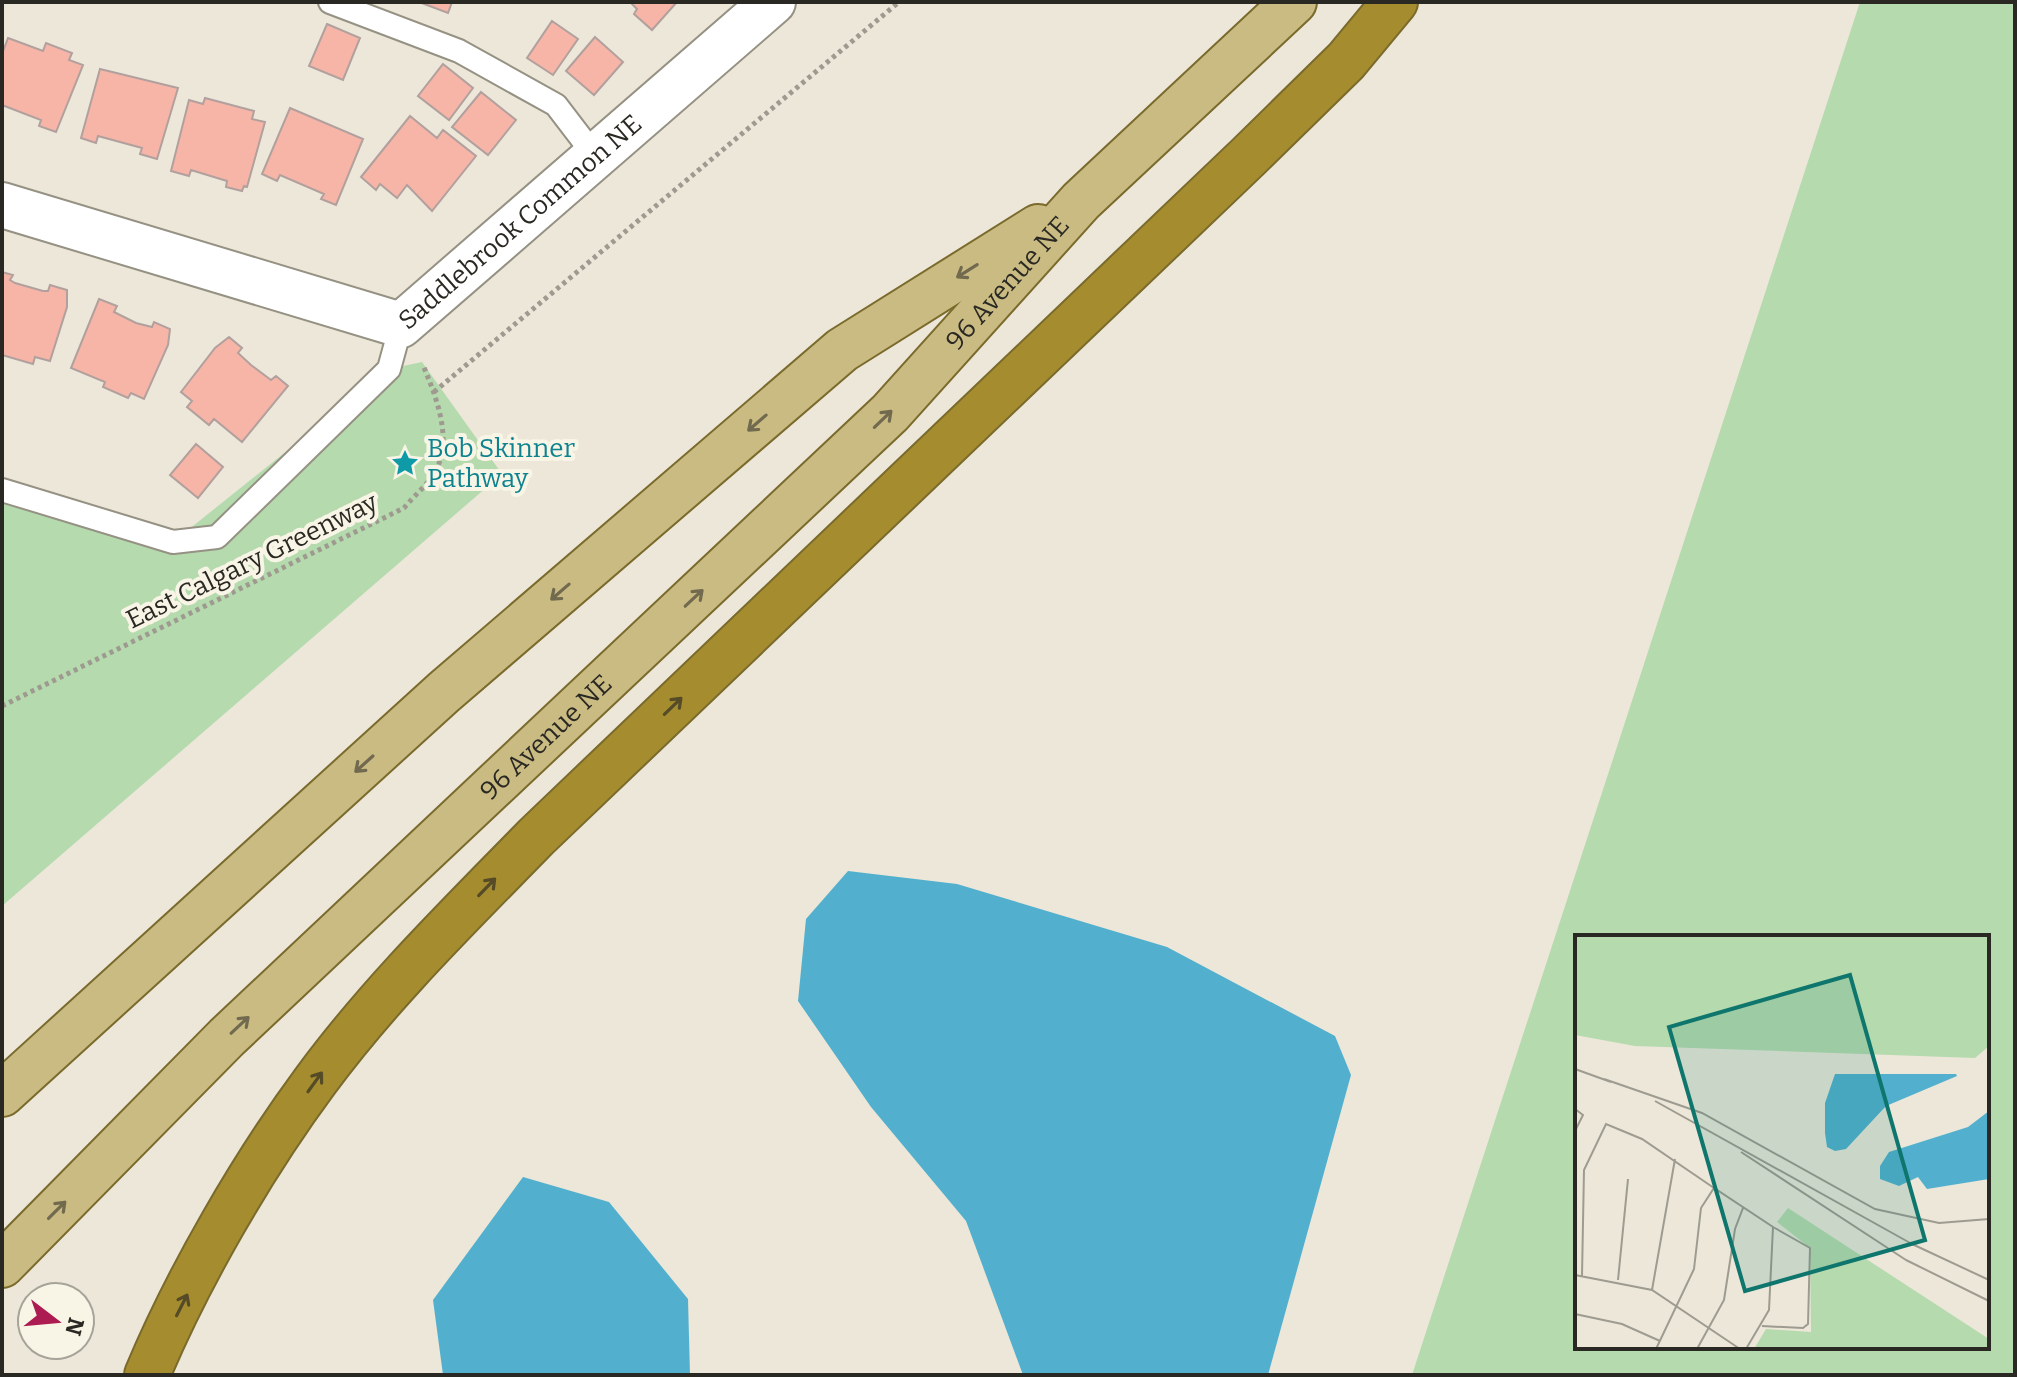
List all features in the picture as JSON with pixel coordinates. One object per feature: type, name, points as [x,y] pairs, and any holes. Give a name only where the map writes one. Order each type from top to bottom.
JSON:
[{"type":"highway","points":[[147,1375],[231,1211],[316,1080],[427,948],[536,837],[1248,157],[1346,61],[1395,2]]},
{"type":"main road","name":"96 Avenue NE","points":[[2,1265],[227,1037],[890,413],[1081,201],[1294,2]]},
{"type":"main road","name":"96 Avenue NE","points":[[2,1094],[63,1034],[433,703],[842,350],[1081,201]]},
{"type":"street","name":"Saddlebrook Common NE","points":[[2,205],[401,325],[773,2]]},
{"type":"lane","points":[[330,2],[459,51],[556,105],[595,156]]},
{"type":"lane","points":[[2,490],[173,542],[217,537],[389,369],[401,325]]},
{"type":"path","name":"East Calgary Greenway","points":[[2,706],[404,508],[435,472],[444,436],[434,392],[899,2]]},
{"type":"green space","points":[[1860,2],[2015,2],[2015,1375],[1412,1375]]},
{"type":"green space","points":[[422,362],[502,474],[2,906],[2,496],[173,542],[389,369]]},
{"type":"water","points":[[848,871],[957,884],[1167,947],[1335,1036],[1351,1075],[1268,1375],[1023,1375],[966,1221],[871,1107],[798,1001],[806,919]]},
{"type":"water","points":[[523,1177],[609,1202],[688,1299],[690,1375],[443,1375],[433,1300]]},
{"type":"building","points":[[419,2],[452,2],[448,13]]},
{"type":"building","points":[[630,2],[677,2],[652,30],[634,14],[637,9]]},
{"type":"building","points":[[552,21],[578,39],[553,75],[527,58]]},
{"type":"building","points":[[327,24],[360,38],[343,80],[309,66]]},
{"type":"building","points":[[595,37],[623,62],[594,95],[566,71]]},
{"type":"building","points":[[8,38],[43,51],[46,43],[72,53],[69,60],[83,65],[56,132],[39,126],[41,120],[2,105],[2,54]]},
{"type":"building","points":[[443,64],[473,88],[449,120],[418,96]]},
{"type":"building","points":[[100,69],[178,88],[157,159],[140,154],[142,148],[98,136],[96,143],[81,138]]},
{"type":"building","points":[[481,92],[516,120],[488,155],[452,127]]},
{"type":"building","points":[[205,98],[254,111],[252,119],[265,122],[247,187],[244,186],[242,191],[226,187],[227,181],[191,170],[189,176],[171,171],[189,100],[203,104]]},
{"type":"building","points":[[290,108],[363,139],[336,205],[321,199],[324,194],[280,175],[277,181],[262,174]]},
{"type":"building","points":[[410,116],[437,138],[443,130],[476,156],[432,211],[407,185],[397,198],[380,184],[376,190],[361,177]]},
{"type":"building","points":[[2,272],[13,275],[10,280],[15,283],[43,291],[48,291],[50,285],[67,290],[67,307],[50,361],[35,357],[33,364],[2,355]]},
{"type":"building","points":[[99,299],[117,306],[114,312],[136,323],[152,327],[154,322],[170,329],[168,345],[144,399],[131,393],[128,398],[103,387],[105,382],[71,368]]},
{"type":"building","points":[[229,337],[242,348],[238,353],[251,365],[271,380],[276,376],[288,386],[242,442],[214,419],[209,425],[187,407],[192,401],[181,392],[215,348]]},
{"type":"building","points":[[196,444],[223,467],[198,498],[170,475]]},
{"type":"place","name":"Bob Skinner Pathway","points":[[405,463]]}]
